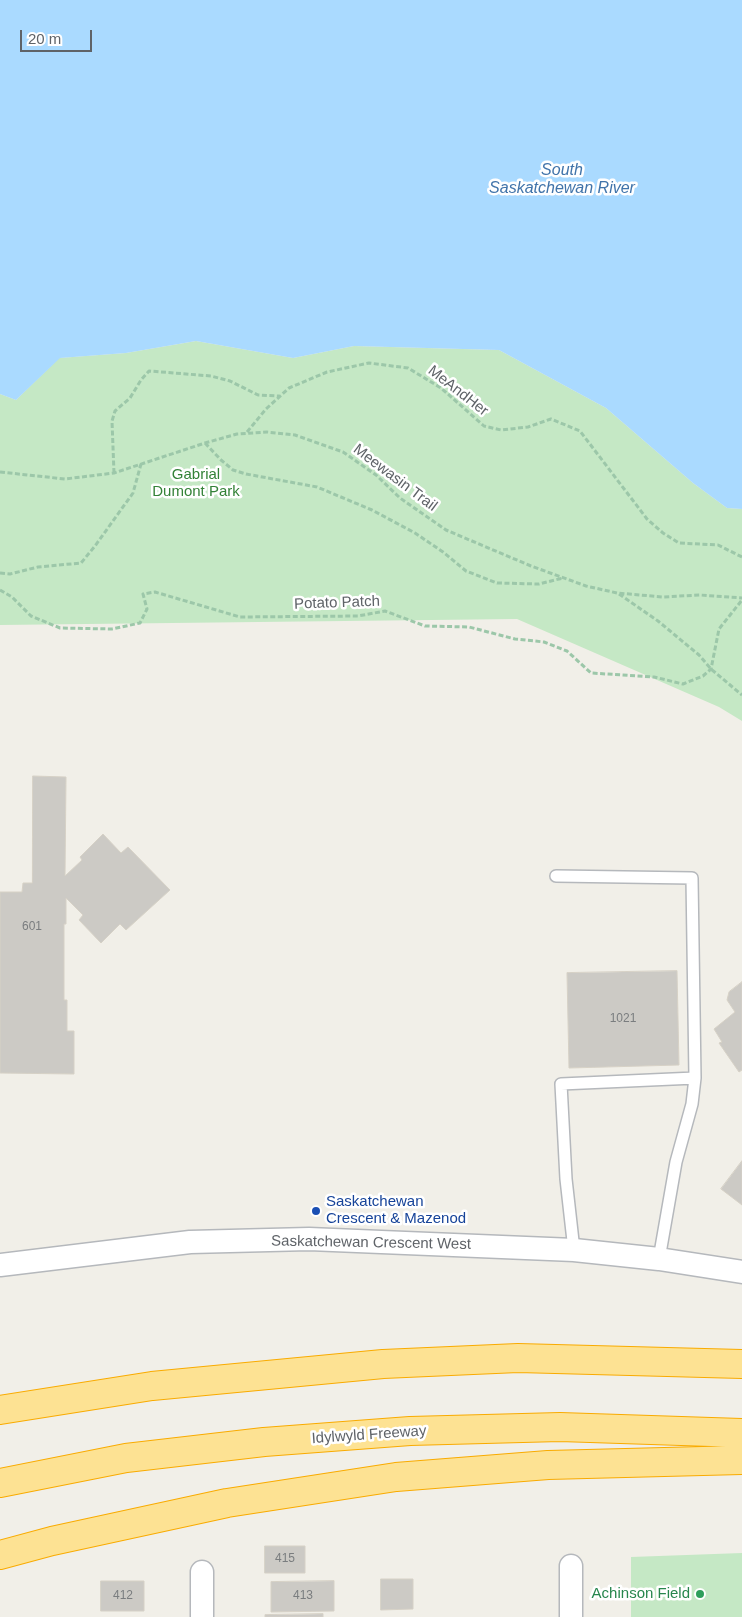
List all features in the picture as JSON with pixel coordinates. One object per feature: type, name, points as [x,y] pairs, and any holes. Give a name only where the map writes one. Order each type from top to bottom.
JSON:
[{"type":"highway","points":[[0,1410],[152,1386],[383,1364],[518,1358],[742,1364]]},
{"type":"highway","name":"Idylwyld Freeway","points":[[0,1483],[126,1458],[264,1442],[410,1431],[560,1427],[742,1434]]},
{"type":"highway","points":[[0,1555],[52,1541],[226,1503],[396,1477],[548,1465],[742,1460]]},
{"type":"street","name":"Saskatchewan Crescent West","points":[[0,1265],[190,1242],[309,1239],[574,1250],[660,1259],[742,1272]]},
{"type":"street","points":[[571,1566],[571,1617]]},
{"type":"street","points":[[202,1572],[202,1617]]},
{"type":"lane","points":[[556,876],[692,878],[695,1078],[692,1104],[676,1162],[660,1259]]},
{"type":"lane","points":[[574,1250],[566,1179],[562,1084],[695,1078]]},
{"type":"path","name":"MeAndHer","points":[[247,432],[266,409],[289,388],[327,372],[370,363],[408,368],[442,388],[484,426],[501,430],[528,427],[551,419],[580,431],[647,519],[663,533],[678,542],[718,545],[742,557]]},
{"type":"path","points":[[114,474],[112,421],[115,411],[130,398],[149,371],[211,376],[230,381],[258,395],[280,396]]},
{"type":"path","name":"Meewasin Trail","points":[[0,472],[65,479],[114,474],[205,442],[247,432],[295,435],[343,452],[376,475],[400,498],[446,530],[563,578],[586,586],[617,593],[663,597],[700,595],[742,599]]},
{"type":"path","points":[[205,442],[233,470],[317,487],[372,510],[415,533],[466,571],[497,583],[539,584],[563,578]]},
{"type":"path","points":[[0,573],[10,574],[38,567],[81,563],[132,493],[141,464]]},
{"type":"path","name":"Potato Patch","points":[[0,590],[12,597],[31,616],[60,628],[112,628],[140,623],[147,608],[143,594],[155,592],[240,617],[358,616],[385,611],[425,626],[470,627],[514,639],[544,642],[567,651],[592,673],[654,677],[683,684],[704,676],[711,669]]},
{"type":"path","points":[[617,593],[658,621],[699,655],[711,669],[742,695]]},
{"type":"path","points":[[711,669],[719,629],[742,599]]},
{"type":"green space","name":"Gabrial Dumont Park","points":[[196,341],[293,358],[354,346],[499,350],[606,408],[693,483],[727,508],[742,509],[742,721],[719,707],[517,619],[0,625],[0,394],[16,400],[59,358],[126,353]]},
{"type":"green space","points":[[742,1553],[742,1617],[631,1617],[631,1557]]},
{"type":"water","name":"South Saskatchewan River","points":[[0,0],[742,0],[742,509],[727,508],[693,483],[606,408],[499,350],[354,346],[293,358],[196,341],[126,353],[60,358],[16,400],[0,394]]},
{"type":"building","points":[[33,776],[66,777],[65,876],[82,860],[80,857],[103,834],[121,853],[128,847],[170,890],[126,930],[120,924],[101,943],[79,920],[83,915],[66,898],[64,1000],[67,1000],[67,1031],[74,1031],[74,1074],[0,1073],[0,892],[22,892],[23,883],[32,883]]},
{"type":"building","points":[[677,971],[679,1065],[569,1068],[567,973]]},
{"type":"building","points":[[742,982],[742,1070],[739,1072],[719,1043],[722,1042],[714,1029],[735,1012],[727,1000],[729,992]]},
{"type":"building","points":[[742,1161],[742,1205],[721,1189]]},
{"type":"building","points":[[265,1546],[305,1546],[305,1573],[265,1573]]},
{"type":"building","points":[[381,1579],[413,1579],[413,1609],[381,1610]]},
{"type":"building","points":[[101,1581],[144,1581],[144,1611],[101,1611]]},
{"type":"building","points":[[334,1581],[334,1611],[271,1612],[271,1582]]},
{"type":"building","points":[[323,1614],[323,1617],[265,1617],[265,1615]]},
{"type":"place","name":"Saskatchewan Crescent & Mazenod","points":[[316,1211]]},
{"type":"place","name":"Achinson Field","points":[[700,1594]]}]
